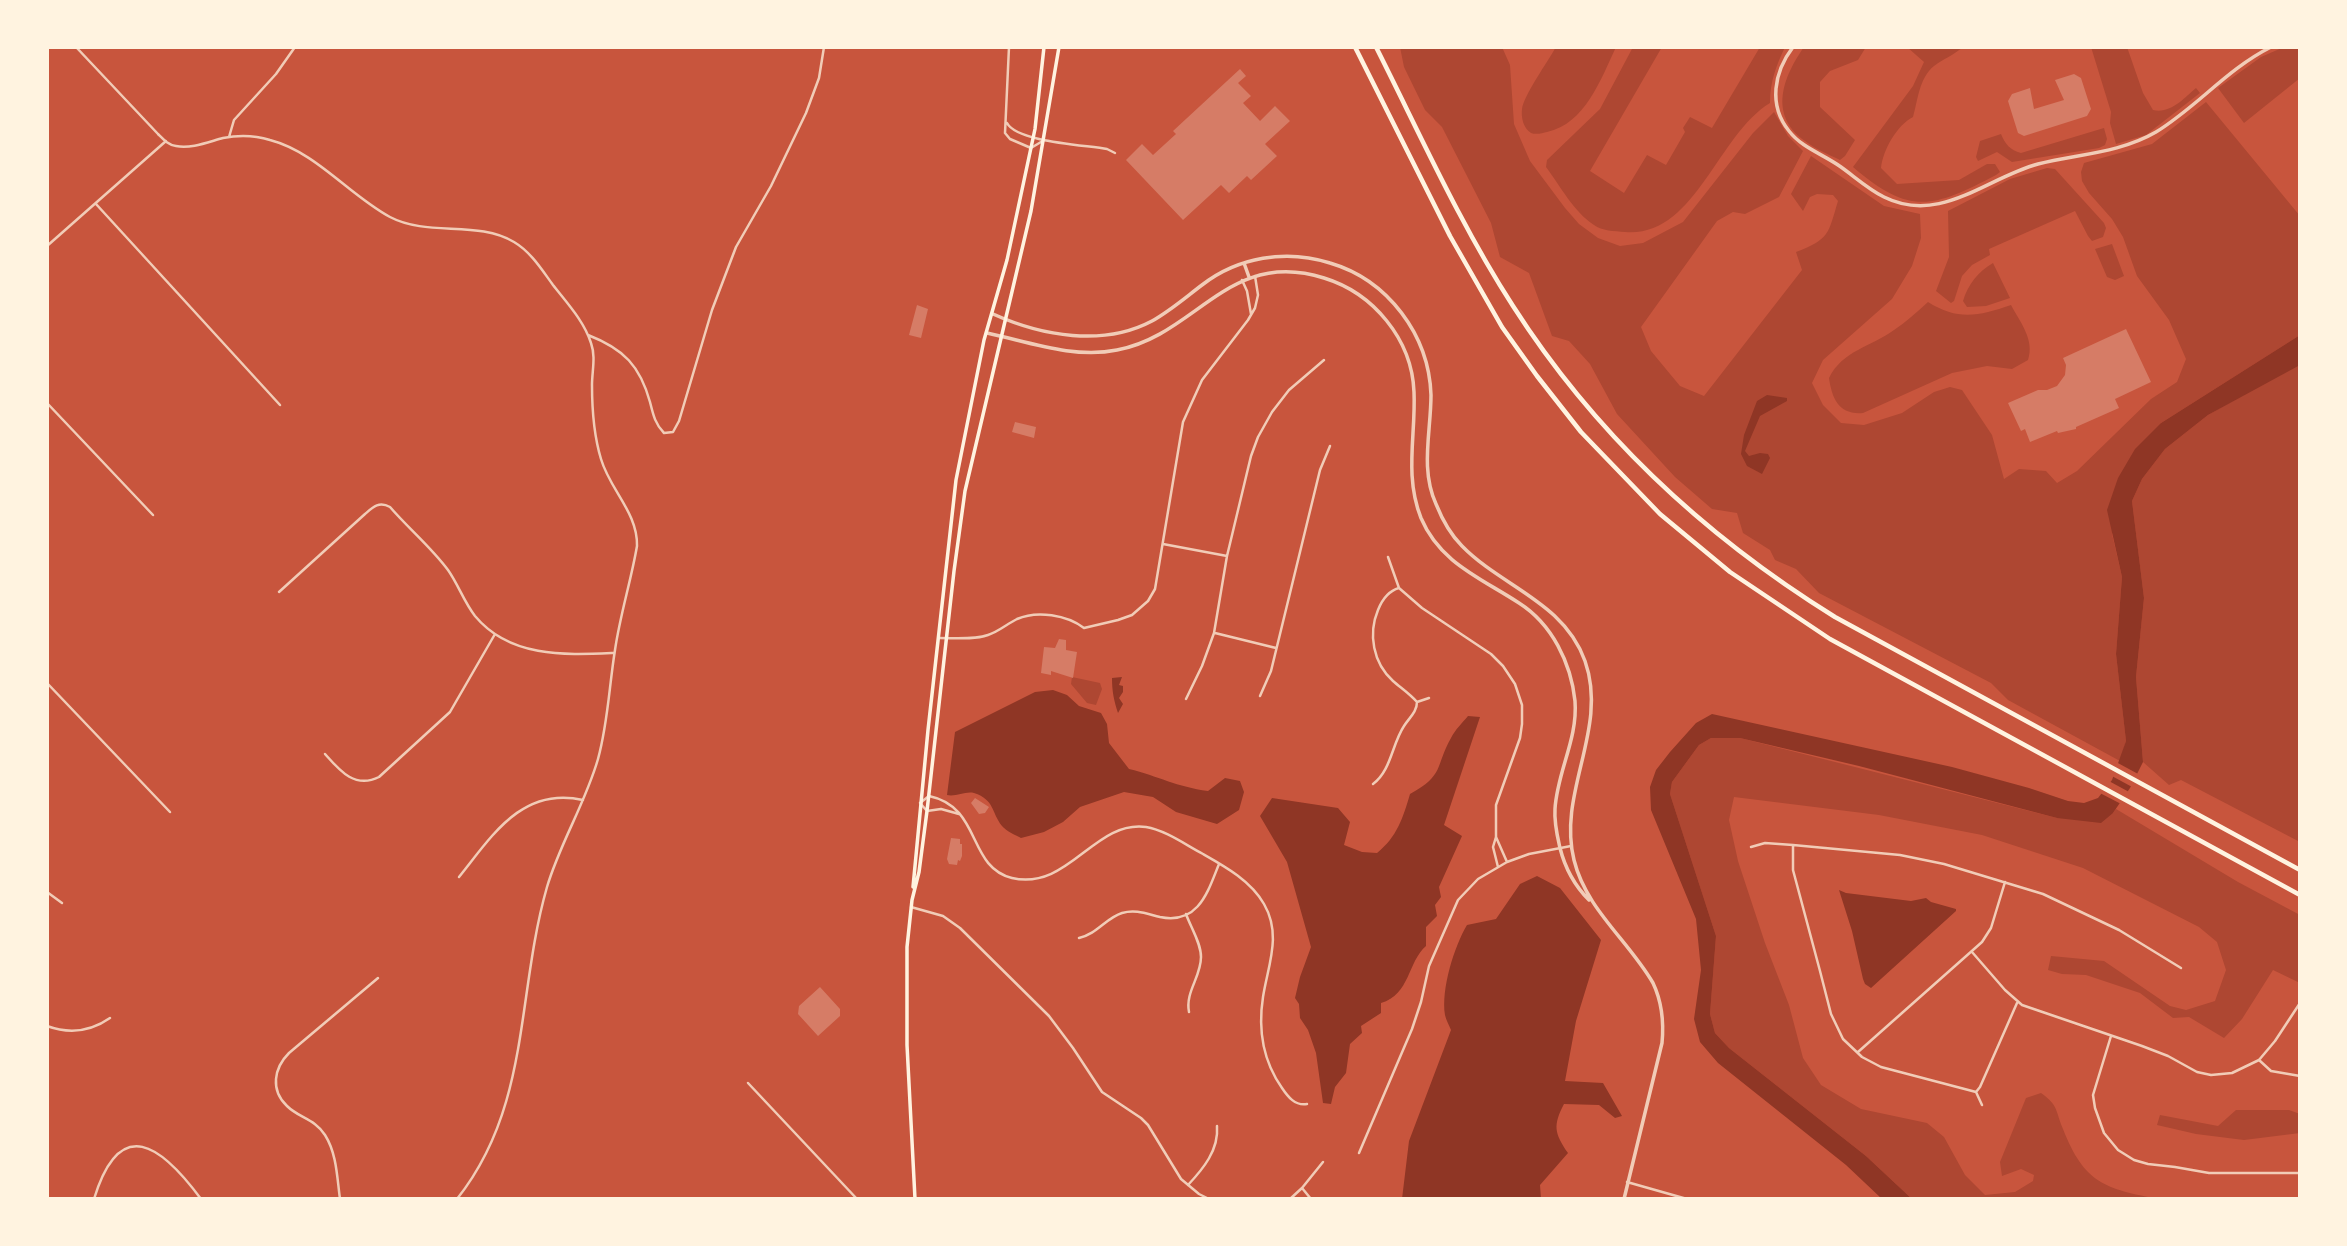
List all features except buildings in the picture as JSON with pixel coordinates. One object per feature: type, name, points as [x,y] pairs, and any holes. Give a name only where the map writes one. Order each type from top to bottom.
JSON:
[{"type":"highway","points":[[1376,47],[1469,231],[1511,303],[1559,372],[1628,452],[1704,523],[1795,592],[1835,617],[2300,870]]},
{"type":"highway","points":[[1355,49],[1450,236],[1491,310],[1519,352],[1560,407],[1614,468],[1686,537],[1769,600],[1856,654],[2152,812],[2300,895]]},
{"type":"main road","points":[[915,1199],[907,1045],[907,947],[912,878],[956,480],[965,429],[1007,260],[1034,136],[1044,47]]},
{"type":"main road","points":[[913,889],[919,872],[928,811],[958,533],[965,491],[1031,211],[1059,47]]},
{"type":"street","points":[[76,47],[172,145],[186,146],[229,137],[256,136],[282,143],[314,162],[381,211],[404,223],[491,234],[514,242],[536,262],[588,335],[593,351],[594,419],[600,456],[613,488],[631,516],[637,541],[614,653],[610,701],[602,743],[583,800],[547,887],[535,938],[518,1057],[508,1102],[480,1165],[457,1199]]},
{"type":"street","points":[[229,137],[234,120],[270,81],[295,47]]},
{"type":"street","points":[[588,335],[630,360],[646,387],[656,424],[664,433],[673,432],[679,421],[712,310],[736,247],[775,177],[806,113],[819,78],[824,47]]},
{"type":"street","points":[[1009,47],[1005,121],[1007,136],[1031,148],[1044,140]]},
{"type":"street","points":[[1793,47],[1779,69],[1776,91],[1778,110],[1789,132],[1800,142],[1838,164],[1875,193],[1905,205],[1926,207],[1955,201],[2027,168],[2119,148],[2137,141],[2169,123],[2229,73],[2271,47]]},
{"type":"street","points":[[1005,121],[1010,129],[1016,132],[1044,140],[1107,149],[1115,153]]},
{"type":"street","points":[[47,246],[166,141]]},
{"type":"street","points":[[96,204],[280,405]]},
{"type":"street","points":[[993,314],[1005,320],[1071,336],[1114,334],[1151,322],[1210,279],[1244,263],[1263,258],[1293,256],[1333,263],[1352,271],[1376,287],[1394,304],[1411,326],[1424,356],[1429,380],[1427,470],[1438,510],[1450,531],[1470,554],[1555,615],[1571,634],[1585,661],[1592,689],[1592,719],[1570,818],[1577,871],[1591,901]]},
{"type":"street","points":[[939,638],[986,636],[1014,620],[1035,615],[1065,618],[1084,628],[1126,618],[1143,607],[1154,589],[1179,440],[1189,407],[1210,368],[1257,302],[1258,295],[1252,277],[1244,263]]},
{"type":"street","points":[[987,333],[1069,351],[1091,353],[1118,350],[1157,336],[1216,294],[1242,280],[1293,272],[1317,275],[1336,282],[1367,300],[1384,317],[1407,356],[1413,380],[1410,473],[1414,498],[1422,520],[1438,547],[1460,568],[1520,604],[1539,621],[1558,645],[1570,673],[1575,702],[1573,727],[1555,809],[1560,849],[1568,872],[1577,886],[1648,975],[1658,996],[1663,1021],[1659,1056],[1624,1199]]},
{"type":"street","points":[[1242,280],[1251,314]]},
{"type":"street","points":[[1186,699],[1214,633],[1227,556],[1251,456],[1263,426],[1289,390],[1324,360]]},
{"type":"street","points":[[47,403],[153,515]]},
{"type":"street","points":[[1260,696],[1268,682],[1320,470],[1330,446]]},
{"type":"street","points":[[279,592],[365,514],[376,505],[383,504],[390,507],[445,567],[476,616],[495,634],[528,649],[552,654],[614,653]]},
{"type":"street","points":[[1163,544],[1227,556]]},
{"type":"street","points":[[1388,557],[1399,588],[1422,608],[1490,654],[1503,666],[1515,684],[1522,705],[1522,724],[1520,738],[1497,799],[1493,848],[1498,867]]},
{"type":"street","points":[[1399,588],[1388,593],[1380,605],[1373,629],[1374,646],[1378,661],[1386,674],[1417,702]]},
{"type":"street","points":[[1214,633],[1276,648]]},
{"type":"street","points":[[325,754],[349,778],[368,781],[379,776],[450,712],[495,634]]},
{"type":"street","points":[[47,683],[170,812]]},
{"type":"street","points":[[1417,702],[1429,698]]},
{"type":"street","points":[[1373,784],[1383,774],[1398,735],[1416,710],[1417,702]]},
{"type":"street","points":[[960,814],[940,809],[928,811],[920,803],[929,796],[947,802],[960,814],[970,826],[988,865],[1003,875],[1037,878],[1057,872],[1108,836],[1130,828],[1147,827],[1219,864],[1255,891],[1270,916],[1274,946],[1261,1011],[1265,1053],[1286,1094],[1296,1103],[1307,1104]]},
{"type":"street","points":[[459,877],[498,829],[528,805],[554,797],[583,800]]},
{"type":"street","points":[[1496,837],[1507,862]]},
{"type":"street","points":[[1751,848],[1765,843],[1914,857],[2005,882],[2043,894],[2107,923],[2181,968]]},
{"type":"street","points":[[1793,845],[1793,870],[1831,1014],[1843,1039],[1867,1060],[1887,1069],[1976,1092]]},
{"type":"street","points":[[1359,1153],[1409,1037],[1420,1007],[1429,966],[1452,907],[1471,885],[1507,862],[1530,854],[1572,846]]},
{"type":"street","points":[[1079,938],[1090,934],[1110,919],[1126,913],[1144,912],[1168,918],[1186,915],[1204,900],[1219,864]]},
{"type":"street","points":[[1857,1053],[1972,952],[1989,933],[2005,882]]},
{"type":"street","points":[[47,892],[62,903]]},
{"type":"street","points":[[911,907],[943,916],[954,923],[1031,998],[1064,1035],[1102,1092],[1149,1125],[1177,1174],[1209,1199]]},
{"type":"street","points":[[1186,915],[1201,955],[1199,970],[1187,1000],[1189,1012]]},
{"type":"street","points":[[1972,952],[2018,1002],[2168,1056],[2197,1072],[2211,1075],[2232,1073],[2259,1060],[2276,1041],[2300,1003]]},
{"type":"street","points":[[340,1199],[333,1153],[327,1138],[313,1121],[286,1106],[277,1090],[276,1078],[280,1063],[289,1053],[378,978]]},
{"type":"street","points":[[1976,1092],[2018,1002]]},
{"type":"street","points":[[47,1026],[61,1031],[79,1031],[110,1018]]},
{"type":"street","points":[[2111,1036],[2093,1095],[2105,1133],[2118,1150],[2141,1163],[2210,1173],[2300,1173]]},
{"type":"street","points":[[2259,1060],[2271,1071],[2300,1076]]},
{"type":"street","points":[[748,1083],[857,1199]]},
{"type":"street","points":[[1976,1092],[1982,1105]]},
{"type":"street","points":[[1188,1185],[1209,1161],[1216,1141],[1217,1126]]},
{"type":"street","points":[[94,1199],[112,1160],[121,1150],[137,1144],[164,1160],[201,1199]]},
{"type":"street","points":[[1290,1199],[1303,1188],[1322,1162]]},
{"type":"street","points":[[1628,1182],[1687,1199]]},
{"type":"street","points":[[1303,1188],[1311,1199]]},
{"type":"shaded area","points":[[1400,47],[1502,47],[1510,65],[1514,124],[1530,161],[1579,224],[1598,238],[1620,246],[1643,243],[1683,222],[1753,133],[1774,112],[1788,136],[1803,151],[1779,197],[1745,214],[1733,212],[1717,221],[1641,327],[1651,351],[1680,386],[1704,396],[1802,270],[1796,252],[1822,239],[1829,228],[1838,201],[1833,195],[1817,194],[1810,197],[1803,211],[1791,194],[1811,156],[1884,206],[1920,214],[1921,238],[1912,266],[1892,299],[1823,360],[1812,383],[1823,405],[1841,423],[1864,425],[1902,413],[1934,392],[1950,387],[1962,390],[1992,435],[2004,479],[2019,469],[2046,471],[2057,483],[2077,471],[2151,399],[2177,382],[2186,359],[2169,320],[2137,276],[2123,237],[2082,181],[2084,163],[2152,144],[2206,102],[2300,216],[2300,335],[2161,423],[2112,534],[2122,577],[2116,654],[2126,741],[2120,761],[2008,700],[1991,683],[1819,593],[1796,569],[1775,560],[1770,550],[1743,533],[1737,513],[1712,509],[1675,477],[1617,414],[1590,364],[1569,341],[1552,336],[1529,273],[1500,257],[1491,223],[1442,127],[1425,110],[1404,67]]},
{"type":"shaded area","points":[[1556,47],[1616,47],[1598,86],[1582,110],[1560,127],[1533,134],[1523,122],[1523,103]]},
{"type":"shaded area","points":[[1633,47],[1662,47],[1590,171],[1624,193],[1647,155],[1666,165],[1685,132],[1683,128],[1690,117],[1712,128],[1760,47],[1785,47],[1774,74],[1770,103],[1751,118],[1688,202],[1670,219],[1649,229],[1625,232],[1594,225],[1574,206],[1546,167],[1547,160],[1600,109]]},
{"type":"shaded area","points":[[1804,47],[1866,47],[1858,60],[1830,71],[1820,82],[1820,107],[1855,140],[1840,160],[1805,141],[1793,131],[1786,120],[1783,108],[1785,83]]},
{"type":"shaded area","points":[[1907,47],[1963,47],[1929,71],[1920,90],[1913,117],[1892,139],[1881,168],[1897,184],[1959,180],[1987,164],[1995,164],[2000,172],[1955,195],[1938,200],[1922,202],[1891,194],[1853,167],[1913,86],[1924,62]]},
{"type":"shaded area","points":[[2091,47],[2127,47],[2143,93],[2153,110],[2166,110],[2196,88],[2200,93],[2146,135],[2116,144],[2110,123],[2111,112]]},
{"type":"shaded area","points":[[2284,47],[2300,47],[2300,78],[2244,123],[2218,88],[2261,57]]},
{"type":"shaded area","points":[[2104,128],[2107,139],[2105,145],[2099,148],[2012,162],[1997,152],[1978,161],[1976,157],[1980,141],[2001,134],[2008,146],[2021,153]]},
{"type":"shaded area","points":[[2047,168],[2055,169],[2104,223],[2106,228],[2103,237],[2092,241],[2075,211],[1989,249],[1990,255],[1972,265],[1962,276],[1951,303],[1936,291],[1949,257],[1948,211],[2010,179]]},
{"type":"shaded area","points":[[2112,244],[2124,276],[2115,280],[2107,277],[2095,249]]},
{"type":"shaded area","points":[[1993,263],[2010,298],[1986,306],[1967,307],[1963,301],[1971,284],[1978,274]]},
{"type":"shaded area","points":[[1928,302],[1949,312],[1969,315],[2011,305],[2028,338],[2028,360],[2012,369],[1987,366],[1952,373],[1863,413],[1842,408],[1830,386],[1829,378],[1835,369],[1850,355],[1898,327]]},
{"type":"shaded area","points":[[2300,335],[2300,365],[2208,415],[2165,449],[2142,479],[2132,501],[2144,598],[2136,677],[2143,762],[2113,813],[2101,823],[2057,818],[1740,738],[1711,738],[1699,745],[1672,782],[1670,794],[1716,936],[1710,1014],[1715,1033],[1729,1048],[1866,1156],[1912,1199],[1882,1199],[1846,1165],[1718,1063],[1700,1042],[1694,1019],[1701,970],[1696,919],[1651,810],[1650,787],[1656,770],[1696,723],[1712,714],[1952,767],[2068,801],[2084,803],[2098,798],[2112,780],[2126,741],[2116,654],[2122,577],[2107,510],[2118,478],[2135,449],[2161,423]]},
{"type":"shaded area","points":[[2300,363],[2300,842],[2181,780],[2169,785],[2143,762],[2136,677],[2144,598],[2132,501],[2142,479],[2165,449],[2208,415]]},
{"type":"shaded area","points":[[1767,395],[1787,398],[1787,401],[1760,416],[1745,451],[1749,456],[1768,454],[1770,458],[1762,474],[1747,466],[1741,454],[1744,435],[1757,401]]},
{"type":"shaded area","points":[[1072,677],[1100,683],[1102,689],[1096,705],[1087,703],[1071,684]]},
{"type":"shaded area","points":[[1122,677],[1119,685],[1123,686],[1123,692],[1119,698],[1123,704],[1118,713],[1112,678]]},
{"type":"shaded area","points":[[1053,690],[1067,695],[1079,706],[1101,713],[1107,724],[1109,743],[1129,769],[1208,791],[1225,778],[1240,781],[1244,792],[1239,810],[1217,824],[1176,812],[1153,797],[1124,792],[1080,807],[1063,822],[1044,832],[1021,838],[1004,828],[989,803],[981,796],[974,793],[947,795],[955,732],[1035,692]]},
{"type":"shaded area","points":[[1468,716],[1480,717],[1444,825],[1462,836],[1439,887],[1441,897],[1435,905],[1437,916],[1426,927],[1426,946],[1415,960],[1398,993],[1381,1003],[1381,1013],[1361,1026],[1362,1033],[1350,1044],[1346,1073],[1335,1087],[1331,1104],[1323,1103],[1316,1053],[1308,1030],[1300,1018],[1299,1004],[1295,998],[1311,947],[1287,862],[1260,816],[1272,798],[1338,808],[1350,822],[1344,845],[1362,852],[1377,853],[1390,840],[1398,826],[1410,794],[1434,775],[1453,735]]},
{"type":"shaded area","points":[[1711,738],[1740,738],[2057,818],[2113,813],[2116,809],[2238,882],[2300,915],[2300,983],[2273,970],[2242,1019],[2224,1038],[2189,1017],[2173,1018],[2140,993],[2086,975],[2062,974],[2048,970],[2051,956],[2104,961],[2170,1006],[2186,1010],[2215,1001],[2226,970],[2217,942],[2199,927],[2083,868],[1982,835],[1879,815],[1734,797],[1729,820],[1738,861],[1789,1005],[1803,1058],[1821,1085],[1861,1109],[1927,1123],[1944,1137],[1965,1175],[1985,1195],[2015,1192],[2033,1181],[2034,1175],[2021,1169],[2002,1176],[2000,1162],[2026,1098],[2041,1093],[2054,1105],[2071,1147],[2088,1172],[2110,1187],[2159,1199],[1912,1199],[1866,1156],[1729,1048],[1715,1033],[1710,1014],[1716,936],[1670,794],[1672,782],[1699,745]]},
{"type":"shaded area","points":[[1537,876],[1560,888],[1601,940],[1576,1021],[1565,1081],[1603,1083],[1622,1116],[1615,1118],[1599,1105],[1564,1104],[1557,1129],[1568,1153],[1540,1185],[1541,1199],[1402,1199],[1409,1141],[1451,1030],[1444,1005],[1450,968],[1458,945],[1467,925],[1496,919],[1520,884]]},
{"type":"shaded area","points":[[1839,890],[1911,901],[1926,898],[1956,911],[1871,988],[1863,979]]},
{"type":"shaded area","points":[[2236,1110],[2289,1110],[2300,1114],[2300,1133],[2244,1140],[2196,1134],[2157,1125],[2160,1115],[2218,1126]]},
{"type":"pier","points":[[2116,762],[2140,775],[2134,788],[2110,775]]},
{"type":"pier","points":[[2107,780],[2131,793],[2123,805],[2098,792]]}]
